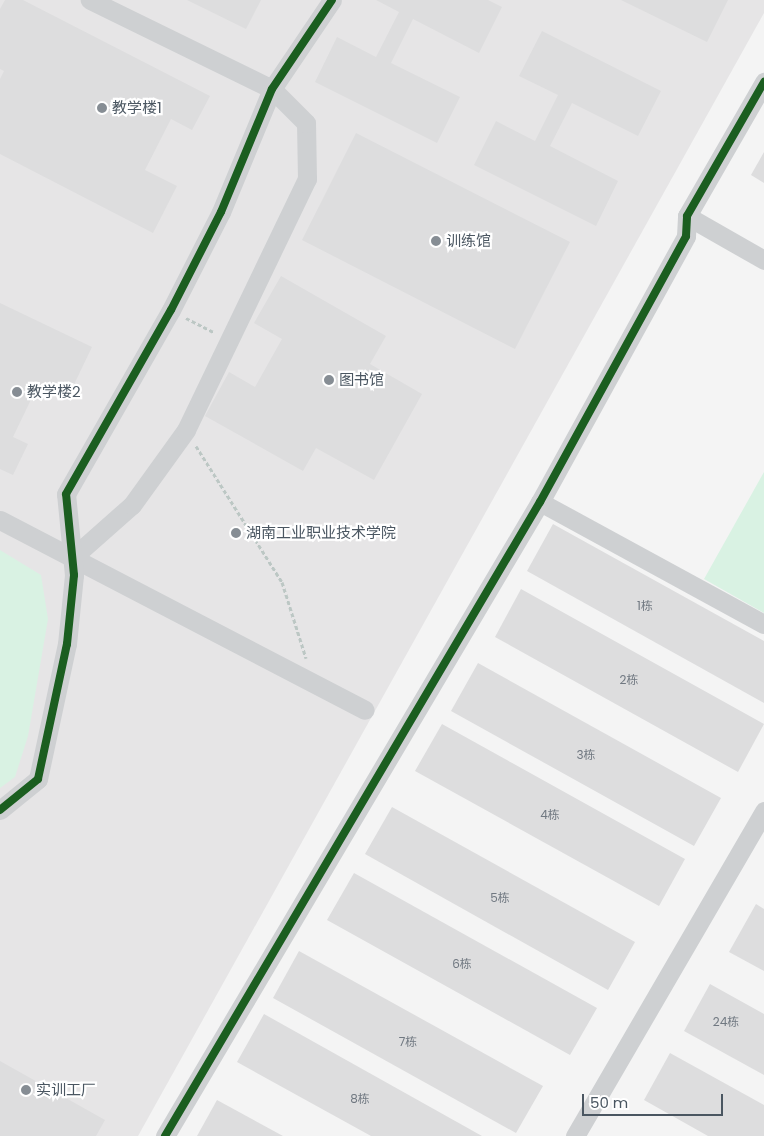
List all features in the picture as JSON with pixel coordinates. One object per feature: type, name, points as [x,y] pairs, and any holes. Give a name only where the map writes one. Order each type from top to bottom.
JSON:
[{"type":"street","points":[[72,558],[132,506],[186,430],[307,179],[306,122],[272,90],[90,0]]},
{"type":"street","points":[[0,810],[38,779],[67,644],[72,558],[66,494],[171,310],[221,212],[272,90],[332,0]]},
{"type":"street","points":[[165,1136],[396,727],[540,502],[686,236],[688,216],[764,82]]},
{"type":"street","points":[[688,216],[764,260]]},
{"type":"street","points":[[540,502],[764,624]]},
{"type":"street","points":[[0,520],[365,710]]},
{"type":"street","points":[[575,1136],[764,811]]},
{"type":"path","points":[[171,310],[231,340]]},
{"type":"path","points":[[186,430],[282,582],[314,683]]},
{"type":"shaded area","name":"湖南工业职业技术学院","points":[[0,0],[764,0],[764,13],[138,1136],[0,1136]]},
{"type":"green space","points":[[764,472],[764,613],[704,579]]},
{"type":"green space","points":[[0,550],[41,575],[48,619],[28,736],[15,777],[0,788]]},
{"type":"building","name":"教学楼1","points":[[5,0],[23,0],[210,96],[192,130],[171,119],[145,170],[177,186],[153,233],[0,154],[0,79],[4,71],[0,69],[0,9]]},
{"type":"building","points":[[187,0],[261,0],[246,29]]},
{"type":"building","points":[[376,0],[488,0],[502,7],[479,53],[413,19],[391,63],[460,97],[437,143],[315,82],[337,37],[376,57],[399,12]]},
{"type":"building","points":[[621,0],[728,0],[707,42]]},
{"type":"building","points":[[542,31],[661,91],[638,136],[572,103],[550,146],[618,181],[596,226],[474,165],[496,121],[535,141],[558,95],[519,76]]},
{"type":"building","name":"训练馆","points":[[356,133],[570,242],[515,349],[302,240]]},
{"type":"building","points":[[764,152],[764,183],[751,175]]},
{"type":"building","name":"图书馆","points":[[281,276],[386,336],[370,364],[422,394],[374,480],[316,448],[303,471],[205,416],[229,372],[255,387],[282,339],[254,323]]},
{"type":"building","name":"教学楼2","points":[[0,303],[92,347],[67,399],[38,385],[13,437],[28,444],[13,475],[0,469]]},
{"type":"building","points":[[553,524],[764,641],[764,703],[527,571]]},
{"type":"building","points":[[521,589],[764,724],[738,772],[495,637]]},
{"type":"building","points":[[478,663],[721,798],[694,846],[451,711]]},
{"type":"building","points":[[442,724],[685,859],[659,906],[415,771]]},
{"type":"building","points":[[392,807],[635,942],[608,990],[365,854]]},
{"type":"building","points":[[354,873],[597,1008],[570,1055],[327,920]]},
{"type":"building","points":[[756,904],[764,909],[764,971],[729,952]]},
{"type":"building","points":[[299,951],[543,1086],[516,1133],[273,998]]},
{"type":"building","points":[[710,984],[764,1014],[764,1075],[684,1031]]},
{"type":"building","points":[[264,1014],[482,1136],[371,1136],[237,1062]]},
{"type":"building","points":[[670,1053],[764,1105],[764,1136],[708,1136],[644,1100]]},
{"type":"building","name":"实训工厂","points":[[0,1061],[105,1120],[96,1136],[0,1136]]},
{"type":"building","points":[[217,1100],[283,1136],[197,1136]]},
{"type":"cycle path","points":[[0,810],[38,779],[67,644],[74,575],[66,494],[171,310],[221,212],[272,89],[332,0]]},
{"type":"cycle path","points":[[165,1136],[540,502],[686,236],[687,216],[764,82]]},
{"type":"place","name":"教学楼1","points":[[102,108]]},
{"type":"place","name":"训练馆","points":[[436,241]]},
{"type":"place","name":"图书馆","points":[[329,380]]},
{"type":"place","name":"教学楼2","points":[[17,392]]},
{"type":"place","name":"湖南工业职业技术学院","points":[[236,533]]},
{"type":"place","name":"实训工厂","points":[[26,1090]]}]
